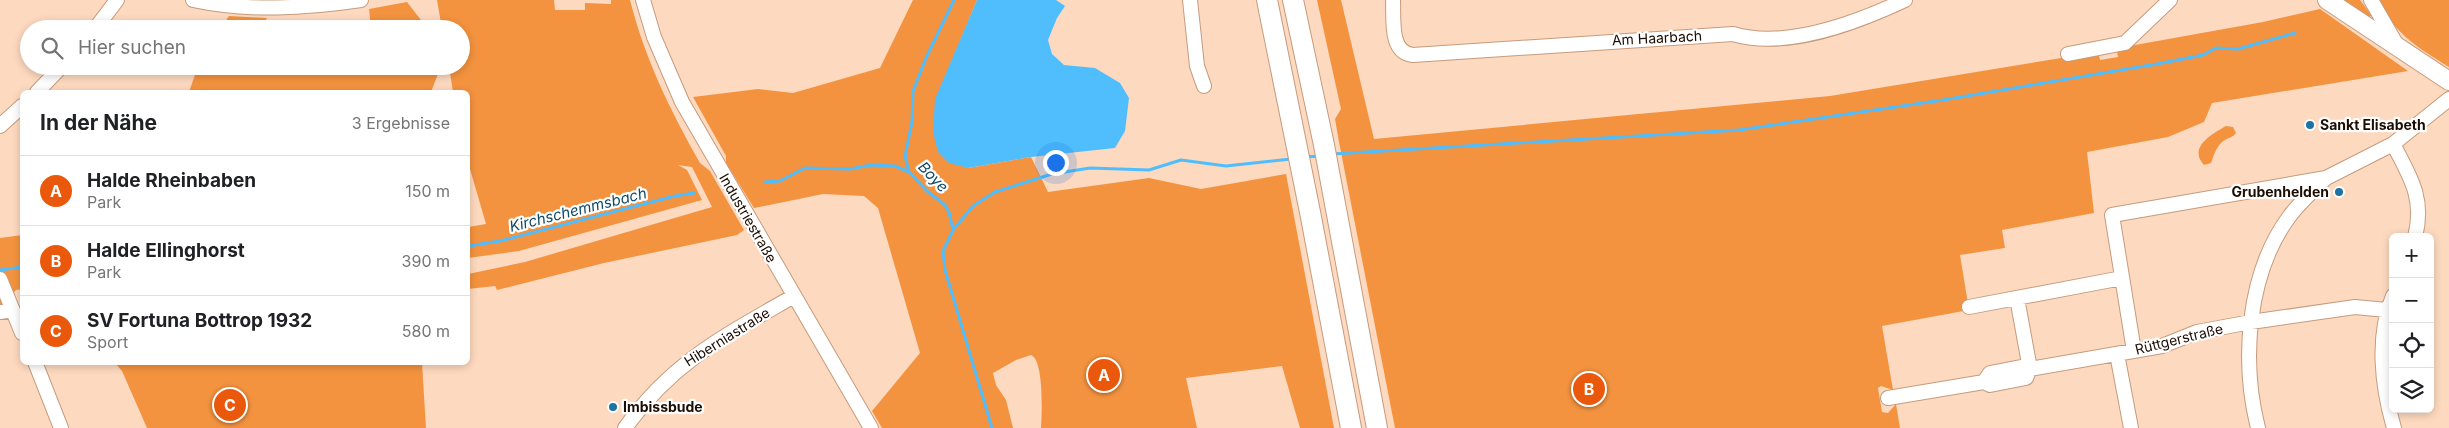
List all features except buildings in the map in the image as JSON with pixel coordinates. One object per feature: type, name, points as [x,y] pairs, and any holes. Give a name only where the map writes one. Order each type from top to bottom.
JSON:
[{"type":"highway","points":[[1267,0],[1298,149],[1351,428]]},
{"type":"highway","points":[[1293,0],[1324,145],[1377,428]]},
{"type":"main road","points":[[2327,0],[2449,81]]},
{"type":"street","points":[[101,20],[117,0]]},
{"type":"street","points":[[193,0],[228,5],[312,7],[361,0]]},
{"type":"street","name":"Industriestraße","points":[[643,0],[654,37],[682,102],[871,428]]},
{"type":"street","points":[[1190,0],[1197,66],[1204,86]]},
{"type":"street","name":"Am Haarbach","points":[[1393,0],[1396,42],[1403,52],[1413,55],[1733,34],[1751,40],[1768,40],[1833,28],[1878,13],[1905,0]]},
{"type":"street","points":[[2068,54],[2125,43],[2170,0]]},
{"type":"street","points":[[2371,0],[2398,48]]},
{"type":"street","points":[[39,90],[53,75]]},
{"type":"street","points":[[2134,351],[2112,215],[2326,178],[2393,144],[2449,99]]},
{"type":"street","points":[[0,126],[20,108]]},
{"type":"street","points":[[2393,144],[2412,179],[2416,193],[2419,220],[2416,233]]},
{"type":"street","points":[[2258,428],[2251,389],[2249,358],[2251,322],[2257,290],[2267,256],[2289,216],[2326,178]]},
{"type":"street","points":[[1969,307],[2122,278]]},
{"type":"street","points":[[1,281],[6,311],[20,330]]},
{"type":"street","name":"Hiberniastraße","points":[[625,428],[651,394],[684,363],[703,349],[794,296]]},
{"type":"street","points":[[2017,298],[2030,369]]},
{"type":"street","points":[[2389,305],[2383,361],[2387,404],[2394,428]]},
{"type":"street","name":"Rüttgerstraße","points":[[1888,398],[1984,382],[1990,385],[2026,378],[2030,369],[2162,346],[2197,332],[2251,322],[2355,307],[2387,310]]},
{"type":"street","points":[[2117,354],[2131,428]]},
{"type":"street","points":[[36,365],[62,428]]},
{"type":"shaded area","points":[[437,0],[554,0],[555,10],[585,10],[585,3],[611,4],[611,0],[630,0],[643,43],[659,84],[700,163],[710,171],[744,230],[737,235],[604,263],[497,290],[495,286],[470,289],[470,274],[525,262],[712,207],[692,167],[678,165],[687,170],[702,200],[519,251],[470,258],[470,227],[486,224],[470,169],[470,90],[453,90],[450,75],[470,75],[470,20],[440,20]]},
{"type":"shaded area","points":[[913,0],[977,0],[936,99],[968,168],[1031,157],[1048,192],[1149,178],[1201,189],[1286,174],[1334,428],[1300,428],[1282,366],[1186,378],[1197,428],[1041,428],[1042,400],[1040,377],[1035,359],[1031,355],[1016,360],[993,373],[996,385],[1006,400],[1013,428],[882,428],[872,411],[920,353],[878,208],[864,196],[823,194],[754,208],[726,163],[726,156],[693,97],[758,89],[793,93],[880,68]]},
{"type":"shaded area","points":[[1317,0],[1341,0],[1374,139],[1830,96],[2098,52],[2100,60],[2118,57],[2117,51],[2124,47],[2263,22],[2320,9],[2408,71],[2212,103],[2204,122],[2168,137],[2087,152],[2094,213],[2002,230],[2005,248],[1960,255],[1969,310],[1882,326],[1893,390],[1881,386],[1878,388],[1882,412],[1888,413],[1896,404],[1900,428],[1395,428],[1335,119],[1341,109]]},
{"type":"shaded area","points":[[2340,0],[2360,0],[2372,16],[2367,17]]},
{"type":"shaded area","points":[[2377,0],[2449,0],[2449,67],[2408,39],[2384,12]]},
{"type":"shaded area","points":[[407,2],[421,20],[370,20],[369,9]]},
{"type":"shaded area","points":[[229,16],[267,18],[266,20],[226,20]]},
{"type":"shaded area","points":[[195,75],[438,75],[432,90],[190,90]]},
{"type":"shaded area","points":[[2226,126],[2233,127],[2236,133],[2220,144],[2211,163],[2204,165],[2200,158],[2200,147],[2204,141]]},
{"type":"shaded area","points":[[20,235],[20,289],[16,290],[0,306],[0,238]]},
{"type":"shaded area","points":[[117,365],[422,365],[426,428],[147,428],[122,371]]},
{"type":"water","points":[[977,0],[1056,0],[1065,6],[1057,18],[1048,40],[1052,54],[1064,65],[1095,68],[1120,83],[1129,98],[1125,131],[1115,148],[1031,157],[968,168],[949,163],[938,152],[933,132],[935,99]]},
{"type":"waterway","name":"Boye","points":[[954,0],[926,58],[913,91],[912,122],[905,156],[909,172],[927,191],[945,205],[949,212],[953,230],[943,251],[945,270],[992,428]]},
{"type":"waterway","points":[[1332,154],[1739,130],[1943,100],[2157,64],[2203,55],[2216,48],[2238,49],[2295,33]]},
{"type":"waterway","points":[[1305,157],[1319,156]]},
{"type":"waterway","points":[[953,230],[973,206],[995,192],[1052,174],[1090,168],[1149,170],[1181,160],[1226,166],[1291,159]]},
{"type":"waterway","name":"Kirchschemmsbach","points":[[765,182],[780,181],[805,168],[850,169],[871,165],[895,166],[909,172]]},
{"type":"waterway","name":"Kirchschemmsbach","points":[[470,246],[500,241],[675,196],[694,193]]},
{"type":"waterway","name":"Kirchschemmsbach","points":[[0,270],[20,267]]},
{"type":"place","name":"Sankt Elisabeth","points":[[2310,125]]},
{"type":"place","name":"Grubenhelden","points":[[2339,192]]},
{"type":"place","name":"Halde Rheinbaben","points":[[1104,375]]},
{"type":"place","name":"Halde Ellinghorst","points":[[1589,389]]},
{"type":"place","name":"SV Fortuna Bottrop 1932","points":[[230,405]]},
{"type":"place","name":"Imbissbude","points":[[613,407]]}]
